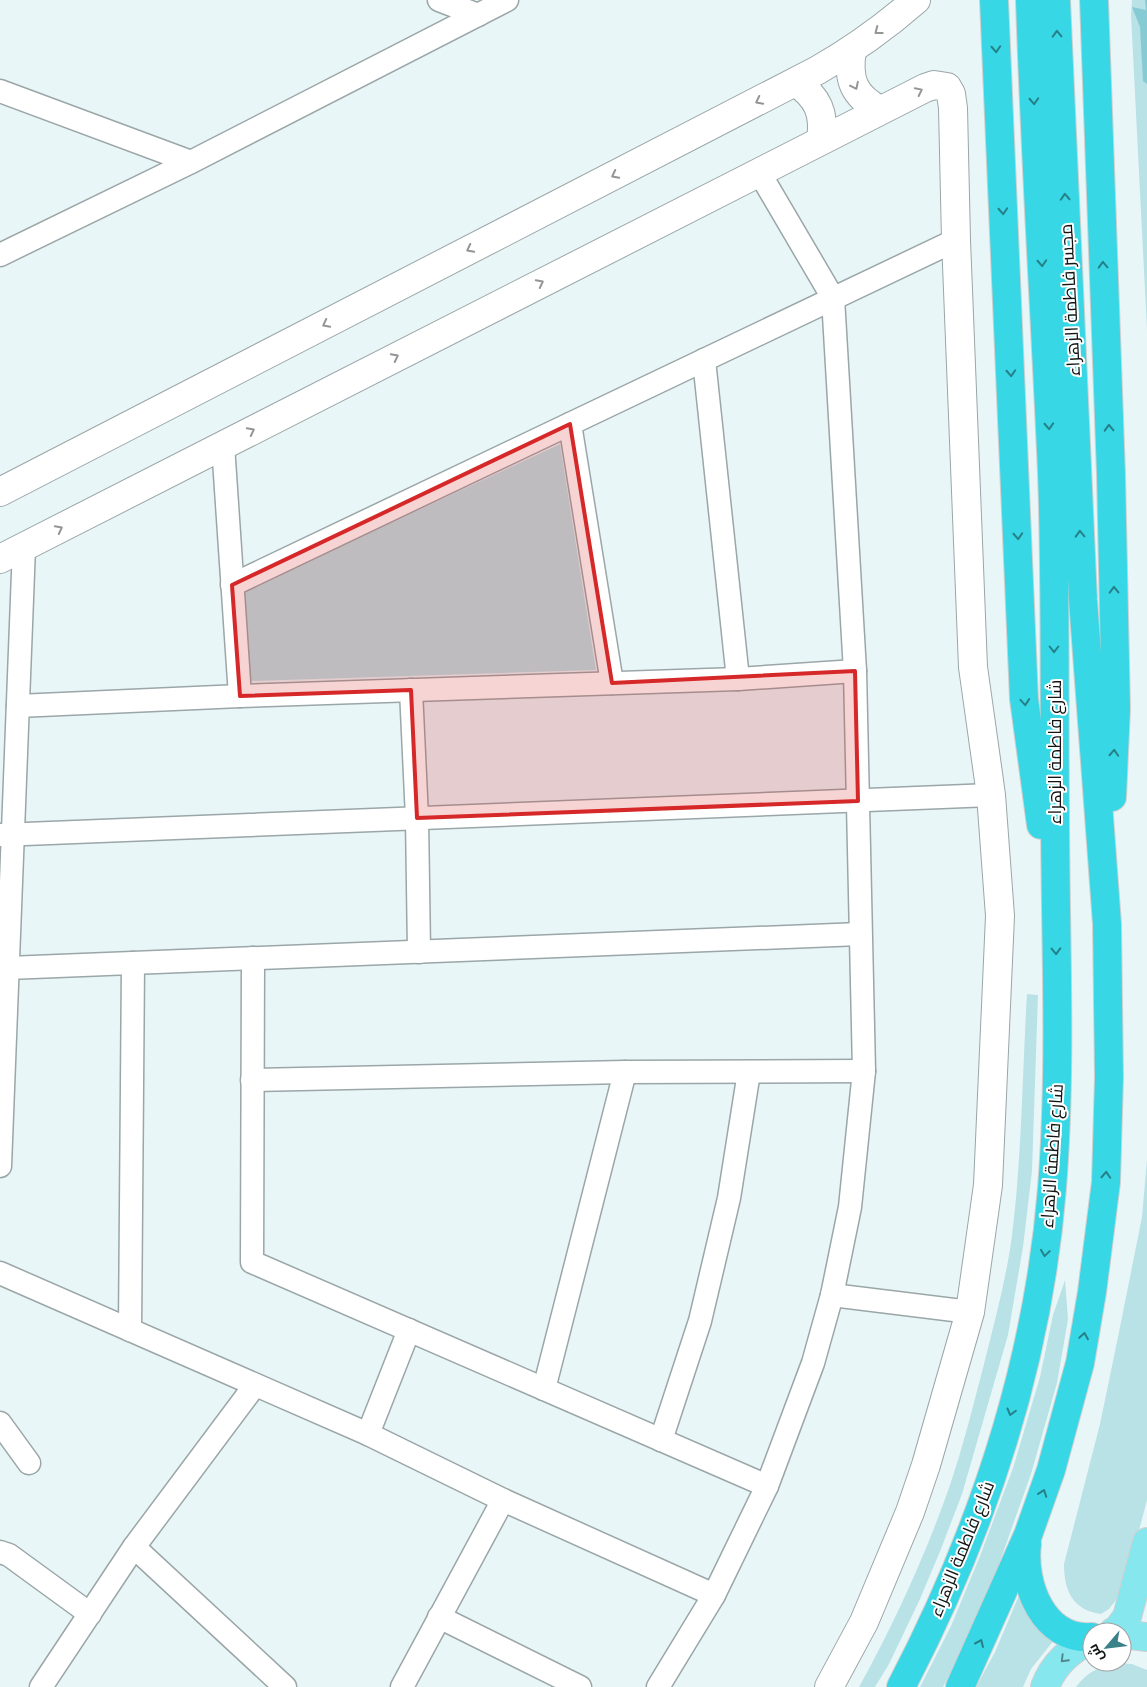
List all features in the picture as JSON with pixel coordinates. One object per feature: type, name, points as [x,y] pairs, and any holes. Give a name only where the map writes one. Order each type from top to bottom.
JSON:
[{"type":"highway","name":"مجسر فاطمة الزهراء","points":[[1030,0],[1052,477],[1054,600]]},
{"type":"highway","name":"مجسر فاطمة الزهراء","points":[[1056,0],[1083,600]]},
{"type":"highway","points":[[994,4],[1024,699],[1032,767],[1055,920]]},
{"type":"highway","points":[[1094,6],[1111,474],[1116,700],[1107,924]]},
{"type":"highway","name":"شارع فاطمة الزهراء","points":[[901,1687],[925,1641],[974,1527],[1009,1422],[1028,1352],[1047,1241],[1055,1142],[1058,1036],[1055,920],[1054,600]]},
{"type":"highway","name":"شارع فاطمة الزهراء","points":[[960,1687],[1028,1535],[1051,1470],[1080,1363],[1106,1182],[1109,1077],[1107,924],[1083,600]]},
{"type":"highway","points":[[1028,1535],[1026,1558],[1028,1581],[1042,1612],[1050,1621],[1064,1631],[1082,1637]]},
{"type":"main road","points":[[0,492],[796,82],[852,50],[916,0]]},
{"type":"main road","points":[[852,50],[850,64],[851,79],[857,92],[867,103],[880,110]]},
{"type":"main road","points":[[796,82],[807,90],[815,100],[821,113],[823,127],[821,140]]},
{"type":"main road","points":[[0,559],[880,110],[925,88],[934,85],[946,87],[951,94],[953,108],[956,240],[973,667],[991,796],[1000,916],[988,1185],[970,1312],[926,1465],[910,1512],[864,1622],[829,1687]]},
{"type":"main road","points":[[1124,1622],[1131,1606],[1147,1542]]},
{"type":"main road","points":[[1132,1635],[1147,1637]]},
{"type":"main road","points":[[1045,1687],[1048,1679],[1062,1659],[1082,1644]]},
{"type":"street","points":[[439,0],[478,15]]},
{"type":"street","points":[[0,256],[191,162],[507,0]]},
{"type":"street","points":[[0,91],[191,162]]},
{"type":"street","points":[[658,1687],[714,1594],[767,1486],[813,1363],[832,1295],[850,1207],[864,1071],[855,671],[833,298],[759,172]]},
{"type":"street","points":[[232,585],[956,240]]},
{"type":"street","points":[[704,360],[738,679]]},
{"type":"street","points":[[570,424],[612,683]]},
{"type":"street","points":[[223,445],[240,696]]},
{"type":"street","points":[[0,1166],[8,968],[6,835],[18,706],[24,547]]},
{"type":"street","points":[[18,706],[240,696],[738,679],[855,671]]},
{"type":"street","points":[[411,690],[418,818],[419,952]]},
{"type":"street","points":[[6,835],[991,796]]},
{"type":"street","points":[[8,968],[860,934]]},
{"type":"street","points":[[253,958],[252,1262],[767,1486]]},
{"type":"street","points":[[130,1330],[133,963]]},
{"type":"street","points":[[252,1080],[625,1072],[864,1071]]},
{"type":"street","points":[[544,1389],[625,1072]]},
{"type":"street","points":[[661,1440],[700,1321],[727,1207],[749,1072]]},
{"type":"street","points":[[0,1273],[368,1434],[503,1500],[714,1594]]},
{"type":"street","points":[[832,1295],[970,1312]]},
{"type":"street","points":[[368,1434],[409,1330]]},
{"type":"street","points":[[40,1687],[134,1547],[256,1385]]},
{"type":"street","points":[[0,1424],[29,1463]]},
{"type":"street","points":[[402,1687],[503,1500]]},
{"type":"street","points":[[134,1547],[285,1687]]},
{"type":"street","points":[[0,1552],[9,1555],[90,1614]]},
{"type":"street","points":[[440,1617],[580,1687]]},
{"type":"highlighted area","points":[[570,424],[612,683],[855,671],[858,801],[417,818],[411,690],[240,696],[232,585]]},
{"type":"shaded area","points":[[1132,0],[1147,0],[1147,330],[1131,15]]},
{"type":"shaded area","points":[[1145,0],[1147,0],[1147,84],[1143,81],[1140,27],[1132,7],[1146,10]]},
{"type":"shaded area","points":[[560,444],[596,670],[251,681],[241,593]]},
{"type":"shaded area","points":[[1027,994],[1038,995],[1032,1171],[1023,1247],[1008,1335],[962,1494],[920,1599],[889,1664],[875,1687],[859,1687],[908,1589],[940,1513],[963,1442],[995,1319],[1009,1258],[1015,1212],[1020,1150]]},
{"type":"shaded area","points":[[1147,1159],[1147,1500],[1132,1557],[1119,1596],[1109,1609],[1101,1614],[1083,1608],[1072,1597],[1066,1582],[1064,1564],[1100,1424],[1118,1337],[1142,1217]]},
{"type":"shaded area","points":[[1065,1280],[1068,1319],[1057,1383],[1031,1474],[999,1564],[970,1634],[943,1687],[920,1687],[951,1626],[1013,1468],[1040,1377],[1053,1315]]},
{"type":"shaded area","points":[[1020,1593],[1037,1626],[1054,1640],[1031,1669],[1023,1687],[976,1687],[995,1652]]},
{"type":"shaded area","points":[[1132,1664],[1147,1670],[1147,1687],[1076,1687],[1091,1672],[1132,1672]]}]
